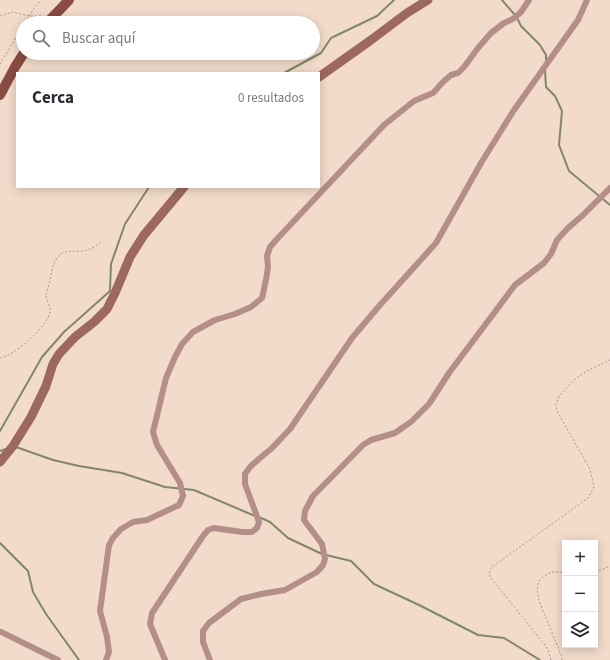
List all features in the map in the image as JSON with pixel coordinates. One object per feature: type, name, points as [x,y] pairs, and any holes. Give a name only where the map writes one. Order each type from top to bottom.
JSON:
[{"type":"main road","points":[[53,16],[69,0]]},
{"type":"main road","points":[[0,95],[19,60]]},
{"type":"street","points":[[320,76],[407,13],[428,0]]},
{"type":"street","points":[[106,660],[109,652],[100,610],[109,545],[121,529],[133,522],[147,520],[179,505],[183,496],[180,483],[157,445],[153,432],[166,378],[182,344],[193,332],[206,324],[251,307],[262,298],[268,267],[267,256],[270,247],[277,239],[384,125],[414,101],[433,93],[443,82],[458,73],[491,33],[521,12],[528,0]]},
{"type":"street","points":[[165,660],[150,624],[152,613],[202,536],[208,530],[214,528],[252,532],[257,528],[259,522],[245,484],[245,474],[290,429],[352,338],[436,243],[481,163],[514,110],[578,20],[587,0]]},
{"type":"street","points":[[0,462],[14,446],[31,417],[46,386],[53,364],[59,354],[75,337],[94,322],[107,309],[130,257],[144,235],[183,188]]},
{"type":"street","points":[[210,660],[203,642],[203,631],[209,622],[241,599],[285,590],[317,572],[323,565],[325,559],[322,544],[304,520],[305,511],[313,496],[363,445],[371,440],[395,433],[412,421],[429,404],[449,373],[515,285],[544,263],[551,254],[557,240],[610,188]]},
{"type":"street","points":[[0,632],[58,660]]},
{"type":"path","points":[[29,16],[34,7],[41,0]]},
{"type":"path","points":[[0,16],[13,12],[29,16],[37,16]]},
{"type":"path","points":[[0,64],[16,38]]},
{"type":"path","points":[[0,358],[13,353],[41,328],[49,317],[51,310],[46,296],[53,265],[58,256],[64,252],[85,251],[97,246],[102,241]]},
{"type":"path","points":[[551,660],[545,645],[490,577],[489,573],[492,567],[588,498],[594,487],[590,469],[557,411],[556,405],[559,396],[576,378],[610,360]]},
{"type":"path","points":[[598,570],[610,566]]},
{"type":"path","points":[[562,572],[552,572],[544,576],[539,581],[537,589],[539,602],[562,660]]},
{"type":"waterway","points":[[320,54],[331,38],[377,16],[394,0]]},
{"type":"waterway","points":[[502,0],[515,15]]},
{"type":"waterway","points":[[517,18],[521,26],[540,45],[546,55],[546,61]]},
{"type":"waterway","points":[[286,72],[308,60]]},
{"type":"waterway","points":[[545,70],[546,87],[555,96],[562,111],[559,145],[569,171],[610,205]]},
{"type":"waterway","points":[[0,431],[42,357],[64,332],[110,291],[111,264],[125,224],[148,188]]},
{"type":"waterway","points":[[16,447],[53,460],[122,473],[165,487],[194,490],[255,516]]},
{"type":"waterway","points":[[0,451],[6,449]]},
{"type":"waterway","points":[[259,517],[270,522],[288,538],[322,554]]},
{"type":"waterway","points":[[0,543],[28,571],[33,592],[46,614],[79,660]]},
{"type":"waterway","points":[[326,555],[351,561],[374,584],[478,635],[504,638],[540,660]]}]
